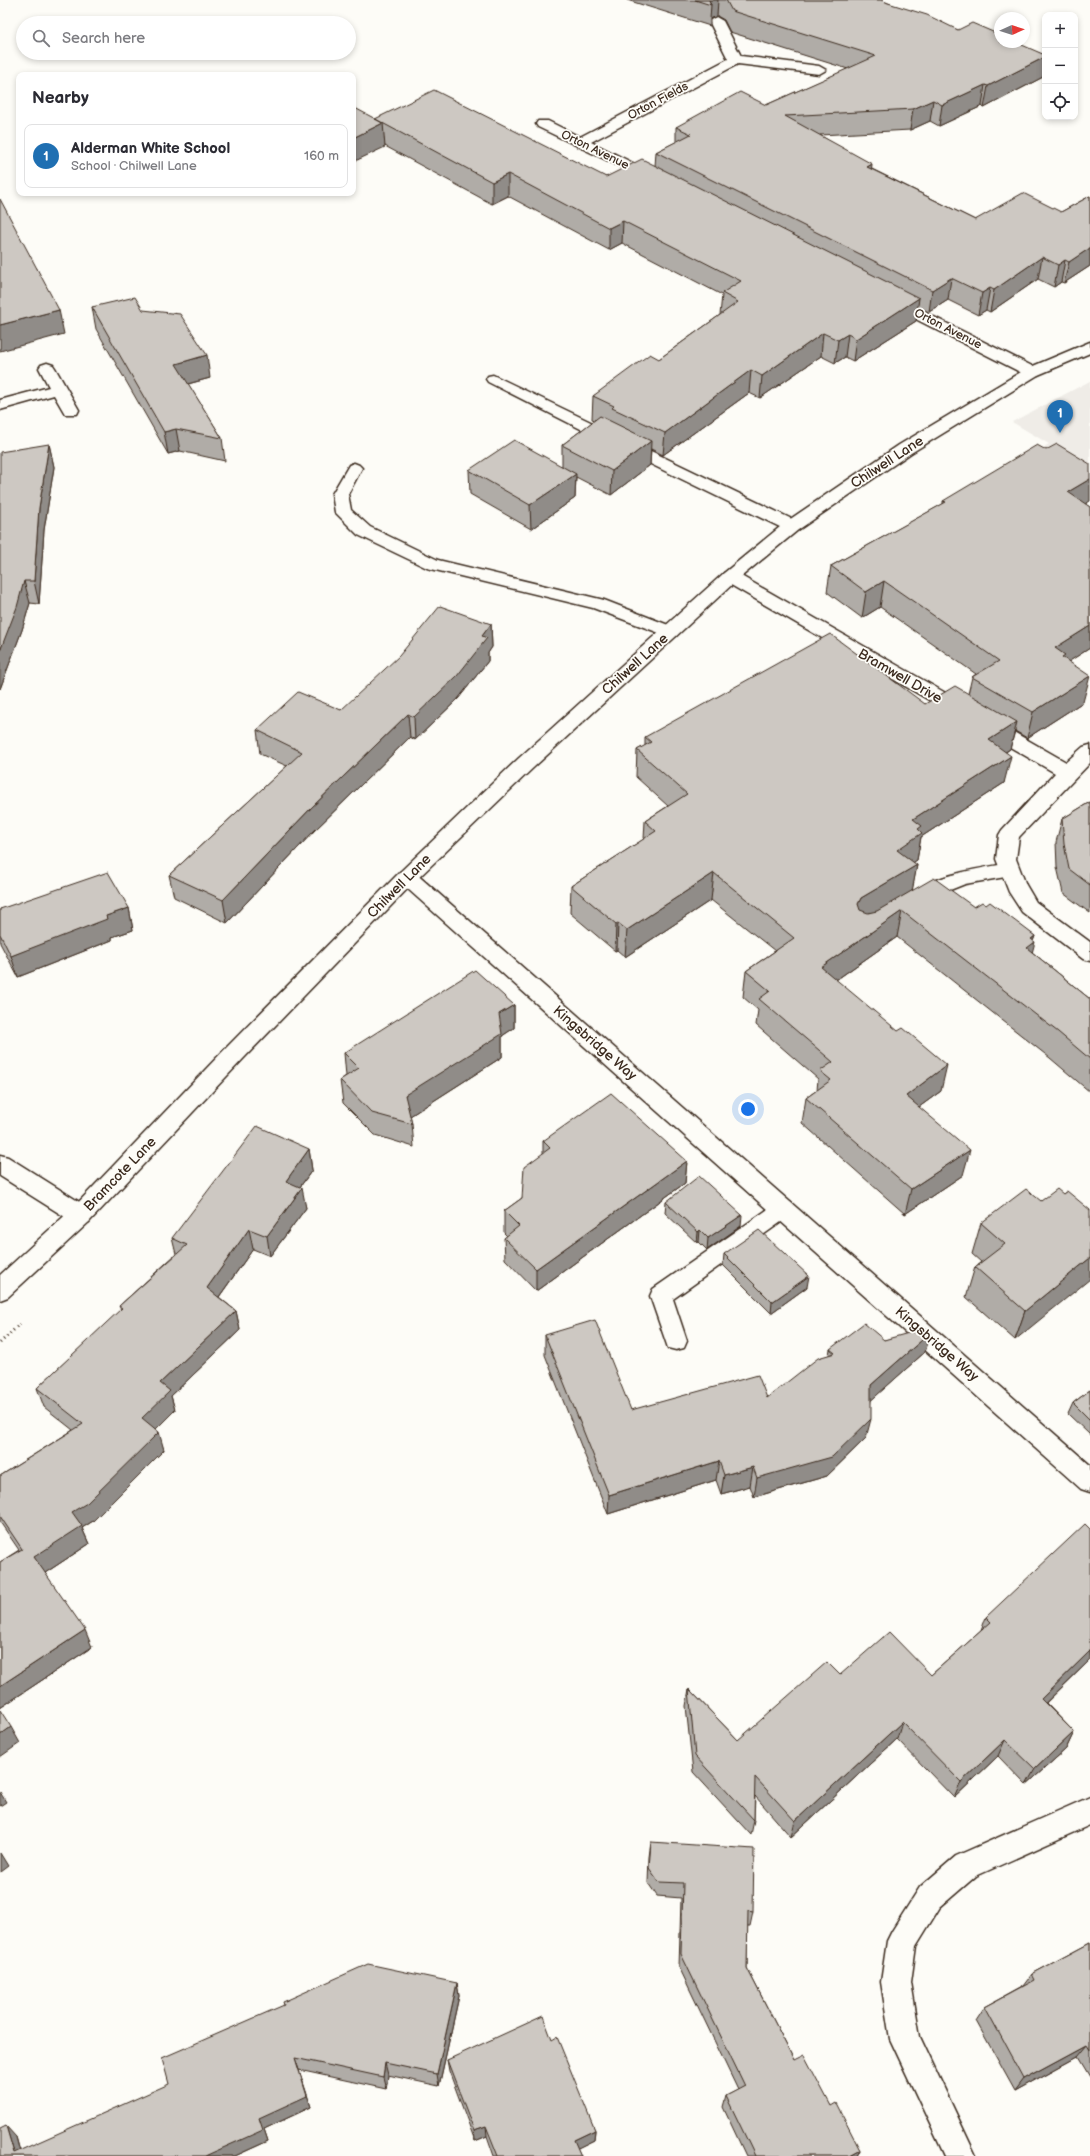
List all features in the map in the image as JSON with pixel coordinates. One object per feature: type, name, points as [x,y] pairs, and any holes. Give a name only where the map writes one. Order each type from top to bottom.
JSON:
[{"type":"street","points":[[716,21],[736,60],[819,70]]},
{"type":"street","name":"Orton Fields","points":[[581,142],[736,60]]},
{"type":"street","name":"Orton Avenue","points":[[543,124],[666,185]]},
{"type":"street","name":"Orton Avenue","points":[[877,293],[1032,372]]},
{"type":"street","name":"Chilwell Lane","points":[[235,1053],[407,877],[526,763],[730,578],[792,526],[905,449],[1032,372],[1090,347]]},
{"type":"street","points":[[47,368],[71,410]]},
{"type":"street","points":[[0,405],[59,390]]},
{"type":"street","name":"Bramwell Drive","points":[[730,578],[1068,772]]},
{"type":"street","points":[[1090,752],[1068,772],[1009,835],[1006,859],[1016,887],[1028,907],[1090,953]]},
{"type":"street","name":"Kingsbridge Way","points":[[407,877],[1090,1480]]},
{"type":"street","name":"Bramcote Lane","points":[[0,1290],[81,1215],[235,1053]]},
{"type":"street","points":[[0,1164],[81,1215]]},
{"type":"street","points":[[961,2156],[905,2039],[896,1982],[902,1941],[930,1897],[966,1866],[1090,1811]]},
{"type":"lane","points":[[493,379],[633,450],[792,526]]},
{"type":"lane","points":[[354,468],[340,494],[343,512],[364,531],[433,564],[598,604],[670,632]]},
{"type":"lane","points":[[903,908],[950,882],[963,878],[1010,870]]},
{"type":"lane","points":[[676,1341],[660,1296],[784,1209]]},
{"type":"path","points":[[0,1343],[20,1323]]},
{"type":"shaded area","points":[[1090,381],[1090,486],[1036,452],[1049,444],[1012,422]]},
{"type":"building","points":[[695,0],[709,0],[711,5]]},
{"type":"building","points":[[726,0],[881,0],[927,15],[958,30],[972,23],[994,32],[994,48],[1029,48],[1042,54],[1042,59],[988,86],[985,85],[942,105],[933,100],[913,109],[785,116],[872,164],[867,167],[975,220],[1023,193],[1061,212],[1090,196],[1090,248],[1069,262],[1065,260],[1058,265],[1042,257],[994,290],[990,288],[982,293],[951,278],[932,290],[656,152],[691,134],[676,127],[740,92],[766,105],[876,56],[732,11]]},
{"type":"building","points":[[434,90],[606,177],[642,159],[919,298],[856,339],[848,334],[838,340],[823,333],[762,376],[751,370],[665,433],[612,408],[614,406],[593,396],[650,354],[659,359],[738,302],[722,293],[741,281],[623,221],[609,228],[508,174],[492,182],[375,119]]},
{"type":"building","points":[[356,109],[383,123],[356,136]]},
{"type":"building","points":[[0,199],[59,310],[0,325]]},
{"type":"building","points":[[135,297],[143,310],[180,314],[207,355],[176,364],[222,438],[176,429],[164,432],[92,307]]},
{"type":"building","points":[[600,416],[651,441],[612,471],[562,445]]},
{"type":"building","points":[[514,440],[576,474],[530,505],[469,470]]},
{"type":"building","points":[[49,444],[39,508],[34,581],[24,581],[17,607],[0,651],[0,452]]},
{"type":"building","points":[[1057,444],[1090,464],[1090,479],[1068,492],[1090,507],[1090,626],[1055,648],[1065,655],[1062,657],[1090,676],[1033,712],[972,677],[999,661],[884,581],[866,592],[831,566],[946,502],[943,501],[1037,445],[1046,450]]},
{"type":"building","points":[[440,606],[491,624],[482,636],[487,638],[457,676],[414,717],[408,714],[311,808],[223,900],[169,875],[302,752],[257,730],[298,692],[341,710],[399,656]]},
{"type":"building","points":[[830,634],[925,704],[955,686],[1017,722],[989,740],[1011,756],[913,819],[922,826],[918,829],[922,833],[897,850],[917,865],[861,898],[858,904],[860,910],[868,913],[877,911],[934,878],[974,907],[982,902],[986,905],[990,902],[1035,936],[1031,939],[1035,942],[1027,948],[1090,999],[1090,1059],[1058,1032],[902,911],[821,967],[898,1031],[903,1028],[947,1065],[906,1096],[970,1150],[911,1189],[806,1098],[831,1080],[820,1071],[833,1062],[759,999],[770,991],[746,971],[794,938],[714,873],[627,930],[618,923],[616,924],[571,886],[656,831],[645,821],[687,794],[637,750],[651,742],[645,737]]},
{"type":"building","points":[[1090,802],[1090,885],[1069,869],[1064,844],[1062,819]]},
{"type":"building","points":[[108,872],[129,908],[106,916],[107,919],[11,956],[0,934],[0,909]]},
{"type":"building","points":[[475,970],[514,1005],[499,1014],[502,1034],[405,1095],[412,1124],[372,1113],[340,1080],[359,1068],[344,1053]]},
{"type":"building","points":[[611,1093],[687,1161],[536,1269],[504,1238],[519,1226],[504,1211],[522,1198],[524,1167],[550,1148],[543,1141]]},
{"type":"building","points":[[257,1126],[309,1149],[286,1181],[302,1188],[267,1236],[249,1229],[207,1288],[236,1311],[160,1383],[170,1391],[142,1418],[159,1432],[87,1503],[72,1512],[82,1526],[34,1557],[85,1630],[0,1686],[0,1562],[22,1549],[0,1516],[0,1476],[83,1424],[37,1388],[122,1308],[119,1306],[187,1245],[172,1238]]},
{"type":"building","points":[[699,1176],[742,1215],[708,1238],[700,1230],[698,1232],[666,1202]]},
{"type":"building","points":[[1026,1189],[1041,1201],[1057,1189],[1063,1194],[1067,1191],[1090,1210],[1090,1258],[1025,1311],[975,1267],[1005,1244],[981,1223]]},
{"type":"building","points":[[759,1230],[809,1276],[772,1302],[724,1254]]},
{"type":"building","points":[[595,1320],[631,1410],[758,1375],[767,1398],[818,1358],[835,1353],[830,1349],[864,1323],[884,1340],[926,1328],[931,1332],[871,1385],[871,1419],[832,1457],[757,1478],[753,1467],[724,1475],[719,1461],[609,1495],[545,1335]]},
{"type":"building","points":[[1090,1390],[1090,1420],[1073,1403]]},
{"type":"building","points":[[1085,1524],[1090,1529],[1090,1651],[1041,1699],[1074,1732],[1035,1769],[1005,1740],[961,1782],[902,1722],[795,1821],[755,1777],[754,1820],[695,1756],[689,1689],[738,1740],[827,1662],[840,1675],[889,1632],[931,1675],[991,1622],[986,1617]]},
{"type":"building","points":[[0,1710],[11,1727],[0,1735]]},
{"type":"building","points":[[651,1842],[754,1849],[753,1912],[748,1911],[747,1968],[794,2060],[804,2055],[831,2106],[836,2103],[860,2150],[849,2156],[755,2156],[726,2096],[745,2086],[681,1954],[683,1883],[659,1882],[649,1868]]},
{"type":"building","points":[[1090,1943],[1090,2050],[1087,2045],[1024,2079],[985,2007],[1035,1980],[1032,1974]]},
{"type":"building","points":[[368,1964],[457,1983],[437,2074],[385,2063],[383,2077],[295,2058],[307,2096],[259,2118],[263,2130],[205,2156],[0,2156],[0,2129],[6,2126],[14,2153],[169,2084],[162,2058],[284,2005],[283,2002]]},
{"type":"building","points":[[543,2016],[552,2040],[557,2037],[595,2130],[574,2140],[581,2156],[498,2156],[486,2126],[474,2130],[447,2060]]},
{"type":"place","name":"Alderman White School","points":[[1060,433]]}]
